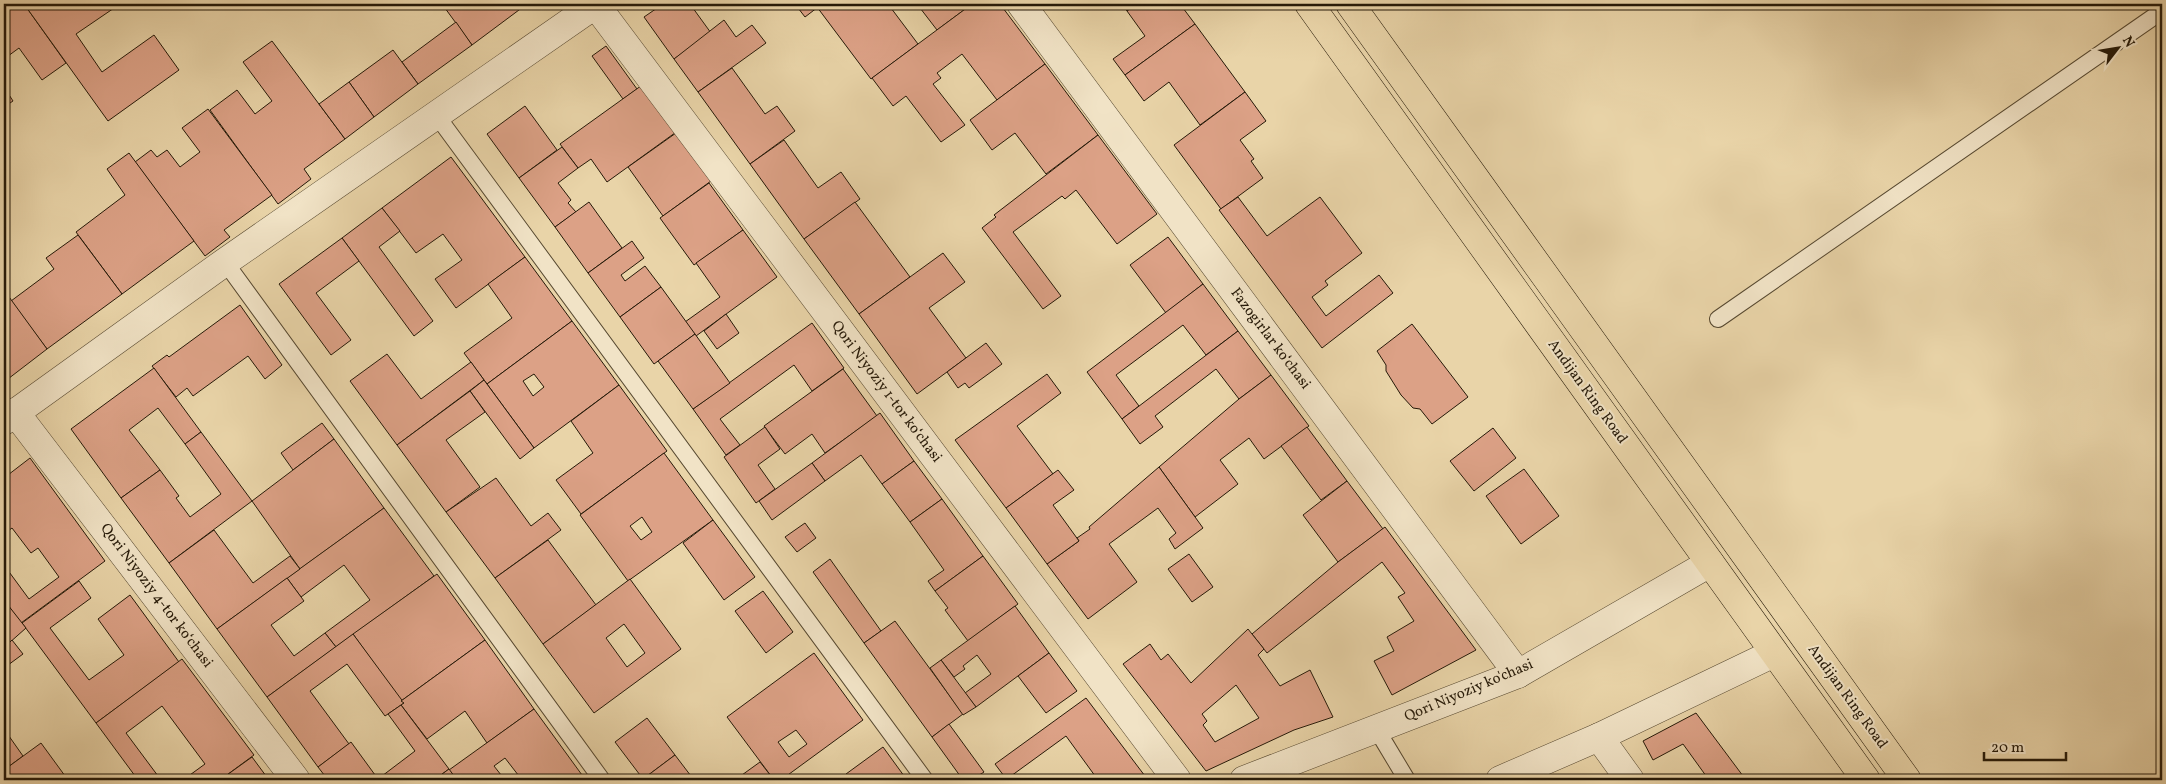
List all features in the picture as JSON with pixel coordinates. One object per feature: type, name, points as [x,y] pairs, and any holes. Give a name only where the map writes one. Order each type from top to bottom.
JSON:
[{"type":"highway","name":"Andijan Ring Road","points":[[1308,4],[1866,780]]},
{"type":"highway","name":"Andijan Ring Road","points":[[1350,4],[1906,780]]},
{"type":"street","points":[[10,417],[226,262],[595,4]]},
{"type":"street","name":"Qori Niyoziy 1-tor koʻchasi","points":[[595,4],[1177,780]]},
{"type":"street","name":"Fazogirlar koʻchasi","points":[[1021,4],[1518,674]]},
{"type":"street","name":"Qori Niyoziy 4-tor koʻchasi","points":[[10,417],[296,780]]},
{"type":"street","name":"Qori Niyoziy ko'chasi","points":[[1244,780],[1518,674],[1710,563]]},
{"type":"street","points":[[1500,780],[1599,737],[1774,653]]},
{"type":"street","points":[[1599,737],[1630,780]]},
{"type":"lane","points":[[1718,319],[2162,11]]},
{"type":"lane","points":[[437,116],[926,780]]},
{"type":"lane","points":[[226,262],[602,780]]},
{"type":"lane","points":[[1377,730],[1407,780]]},
{"type":"building","points":[[14,4],[24,4],[66,63],[42,80],[19,48],[4,59],[4,11]]},
{"type":"building","points":[[24,4],[120,4],[76,34],[102,72],[154,35],[179,70],[108,121]]},
{"type":"building","points":[[442,4],[527,4],[472,45]]},
{"type":"building","points":[[663,4],[690,4],[711,33],[674,59],[644,17]]},
{"type":"building","points":[[795,4],[822,4],[805,17]]},
{"type":"building","points":[[822,4],[888,4],[918,44],[871,79],[817,7]]},
{"type":"building","points":[[917,4],[972,4],[937,30]]},
{"type":"building","points":[[972,4],[1000,4],[1045,64],[997,100],[962,54],[937,73],[941,78],[933,84],[965,125],[941,142],[906,96],[893,106],[872,78]]},
{"type":"building","points":[[1121,4],[1137,4],[1127,11]]},
{"type":"building","points":[[1137,4],[1180,4],[1195,24],[1125,75],[1113,59],[1145,36],[1127,11]]},
{"type":"building","points":[[724,20],[736,37],[752,25],[766,43],[698,92],[674,59]]},
{"type":"building","points":[[456,22],[472,45],[418,84],[402,62]]},
{"type":"building","points":[[1195,24],[1245,92],[1200,125],[1169,82],[1144,101],[1125,75]]},
{"type":"building","points":[[272,41],[345,139],[304,169],[311,179],[278,204],[210,110],[237,90],[255,114],[272,101],[243,62]]},
{"type":"building","points":[[606,46],[637,89],[623,99],[592,56]]},
{"type":"building","points":[[393,50],[418,84],[374,117],[349,82]]},
{"type":"building","points":[[1045,64],[1098,135],[1046,174],[1015,133],[992,150],[970,120]]},
{"type":"building","points":[[732,68],[765,114],[777,106],[795,131],[750,164],[698,92]]},
{"type":"building","points":[[349,82],[374,117],[345,139],[319,104]]},
{"type":"building","points":[[645,83],[679,130],[607,182],[591,159],[578,168],[560,144]]},
{"type":"building","points":[[4,87],[13,101],[4,107]]},
{"type":"building","points":[[1245,92],[1266,121],[1240,140],[1254,159],[1251,161],[1263,178],[1221,209],[1174,145]]},
{"type":"building","points":[[525,106],[557,150],[519,178],[487,134]]},
{"type":"building","points":[[208,109],[272,195],[224,230],[230,237],[205,256],[135,162],[151,150],[157,157],[167,150],[180,167],[200,152],[182,128]]},
{"type":"building","points":[[676,133],[711,181],[663,216],[628,167]]},
{"type":"building","points":[[1098,135],[1157,214],[1117,244],[1076,190],[1065,199],[1062,196],[1013,232],[1061,296],[1043,309],[982,228],[996,217],[994,215]]},
{"type":"building","points":[[784,140],[818,188],[841,172],[860,199],[804,239],[750,164]]},
{"type":"building","points":[[562,147],[578,168],[558,183],[571,200],[568,203],[576,212],[555,227],[519,178]]},
{"type":"building","points":[[129,153],[194,241],[122,294],[76,232],[125,195],[107,169]]},
{"type":"building","points":[[451,157],[525,257],[456,308],[435,279],[462,260],[443,234],[416,253],[382,208]]},
{"type":"building","points":[[709,183],[743,230],[694,265],[660,218]]},
{"type":"building","points":[[1238,197],[1267,236],[1320,197],[1362,253],[1325,281],[1328,285],[1312,297],[1326,316],[1379,275],[1393,293],[1322,348],[1219,210]]},
{"type":"building","points":[[589,202],[622,248],[588,273],[555,227]]},
{"type":"building","points":[[855,202],[910,277],[859,314],[804,239]]},
{"type":"building","points":[[382,208],[400,231],[379,247],[433,321],[414,336],[342,238]]},
{"type":"building","points":[[743,230],[777,277],[696,336],[685,322],[720,297],[696,263]]},
{"type":"building","points":[[78,235],[122,294],[47,349],[11,301],[54,269],[46,258]]},
{"type":"building","points":[[1168,237],[1203,284],[1166,313],[1130,265]]},
{"type":"building","points":[[342,238],[359,261],[316,293],[351,340],[331,355],[279,284]]},
{"type":"building","points":[[632,241],[644,258],[621,275],[625,281],[645,266],[661,287],[620,317],[588,273]]},
{"type":"building","points":[[943,253],[965,282],[929,308],[966,358],[917,394],[859,314]]},
{"type":"building","points":[[525,257],[572,321],[487,384],[464,353],[512,318],[488,284]]},
{"type":"building","points":[[1203,284],[1238,331],[1206,355],[1183,325],[1116,375],[1139,406],[1122,419],[1087,372]]},
{"type":"building","points":[[661,287],[695,334],[654,364],[620,317]]},
{"type":"building","points":[[4,290],[47,349],[4,382]]},
{"type":"building","points":[[240,305],[282,365],[265,379],[248,356],[193,396],[187,388],[176,397],[152,366],[167,355],[169,357]]},
{"type":"building","points":[[726,314],[739,333],[717,349],[704,331]]},
{"type":"building","points":[[572,321],[619,385],[534,448],[487,384]],"holes":[[[534,374],[544,387],[533,396],[523,381]]]},
{"type":"building","points":[[812,323],[844,368],[812,391],[794,365],[720,419],[740,445],[726,455],[693,409]]},
{"type":"building","points":[[1412,324],[1468,397],[1432,424],[1420,409],[1413,408],[1401,395],[1386,371],[1386,365],[1377,351]]},
{"type":"building","points":[[1238,331],[1271,375],[1239,399],[1216,369],[1155,416],[1163,427],[1140,444],[1122,419]]},
{"type":"building","points":[[695,334],[730,383],[693,409],[658,361]]},
{"type":"building","points":[[986,343],[1002,364],[969,388],[965,383],[958,388],[947,372]]},
{"type":"building","points":[[387,354],[421,399],[471,362],[484,380],[397,445],[350,381]]},
{"type":"building","points":[[154,368],[201,432],[185,444],[158,408],[129,430],[160,470],[121,498],[71,429]]},
{"type":"building","points":[[843,369],[877,416],[825,453],[812,434],[785,454],[764,426]]},
{"type":"building","points":[[1047,374],[1061,393],[1017,426],[1053,474],[1006,508],[955,440]]},
{"type":"building","points":[[1271,375],[1309,426],[1264,459],[1249,438],[1220,460],[1238,484],[1195,517],[1159,467],[1239,399]]},
{"type":"building","points":[[484,380],[534,448],[520,459],[470,391]]},
{"type":"building","points":[[619,385],[667,451],[581,514],[556,480],[593,453],[571,421]]},
{"type":"building","points":[[470,391],[485,412],[446,440],[480,487],[446,512],[397,445]]},
{"type":"building","points":[[880,413],[914,461],[882,484],[861,455],[825,481],[812,463]]},
{"type":"building","points":[[322,423],[334,439],[293,470],[281,453]]},
{"type":"building","points":[[765,427],[780,449],[758,465],[775,489],[756,503],[724,457]]},
{"type":"building","points":[[1307,427],[1347,481],[1321,500],[1281,446]]},
{"type":"building","points":[[1493,428],[1516,458],[1474,491],[1450,461]]},
{"type":"building","points":[[201,432],[252,501],[169,563],[121,498],[160,470],[179,496],[176,498],[190,517],[221,494],[185,444]]},
{"type":"building","points":[[334,439],[384,508],[300,569],[252,501]]},
{"type":"building","points":[[664,453],[713,520],[628,581],[580,515]],"holes":[[[642,517],[652,532],[641,540],[630,526]]]},
{"type":"building","points":[[30,458],[105,561],[21,623],[4,600],[4,565],[29,599],[59,577],[38,548],[31,553],[12,528],[4,534],[4,478]]},
{"type":"building","points":[[914,461],[942,499],[910,522],[882,484]]},
{"type":"building","points":[[812,463],[825,481],[772,520],[759,501]]},
{"type":"building","points":[[1159,467],[1203,528],[1175,549],[1169,539],[1176,533],[1158,508],[1109,544],[1137,582],[1088,619],[1047,564],[1079,541],[1077,538],[1090,529],[1089,527]]},
{"type":"building","points":[[1524,469],[1559,516],[1521,544],[1486,496]]},
{"type":"building","points":[[1058,470],[1074,490],[1053,505],[1079,541],[1047,564],[1006,508]]},
{"type":"building","points":[[496,478],[531,526],[548,513],[561,530],[495,578],[446,512]]},
{"type":"building","points":[[1347,481],[1383,529],[1338,562],[1303,515]]},
{"type":"building","points":[[942,499],[983,556],[935,591],[928,581],[944,570],[910,522]]},
{"type":"building","points":[[384,508],[434,576],[336,647],[325,633],[370,600],[344,565],[301,597],[287,578]]},
{"type":"building","points":[[713,520],[755,577],[724,600],[683,543]]},
{"type":"building","points":[[805,523],[816,538],[797,552],[785,537]]},
{"type":"building","points":[[1385,527],[1476,650],[1392,695],[1374,661],[1394,651],[1387,637],[1414,621],[1398,597],[1405,593],[1382,562],[1267,653],[1252,634],[1338,562]]},
{"type":"building","points":[[214,530],[253,583],[290,556],[300,569],[217,629],[169,563]]},
{"type":"building","points":[[548,540],[596,605],[543,644],[495,578]]},
{"type":"building","points":[[1189,554],[1213,587],[1192,602],[1168,569]]},
{"type":"building","points":[[983,556],[1018,604],[968,641],[945,610],[948,608],[935,591]]},
{"type":"building","points":[[830,559],[881,631],[864,643],[813,572]]},
{"type":"building","points":[[437,574],[485,640],[401,701],[353,634]]},
{"type":"building","points":[[287,578],[304,601],[271,625],[294,656],[325,633],[336,647],[267,697],[217,629]]},
{"type":"building","points":[[630,579],[681,649],[594,713],[543,644]],"holes":[[[624,624],[645,653],[627,667],[606,638]]]},
{"type":"building","points":[[79,581],[91,598],[50,628],[89,680],[124,655],[98,619],[130,595],[179,662],[96,723],[22,623]]},
{"type":"building","points":[[763,591],[793,632],[766,653],[735,611]]},
{"type":"building","points":[[4,600],[26,628],[8,644],[4,638]]},
{"type":"building","points":[[1015,606],[1049,653],[976,707],[965,693],[991,674],[977,655],[963,666],[965,669],[954,677],[941,660]]},
{"type":"building","points":[[895,621],[963,714],[932,737],[864,643]]},
{"type":"building","points":[[1248,629],[1264,649],[1258,655],[1280,686],[1310,670],[1333,717],[1294,730],[1206,771],[1123,664],[1150,644],[1161,660],[1168,654],[1191,683]],"holes":[[[1236,685],[1259,718],[1215,742],[1203,725],[1207,721],[1202,714]]]},
{"type":"building","points":[[353,634],[404,703],[385,716],[347,664],[310,691],[349,744],[318,767],[267,697]]},
{"type":"building","points":[[4,639],[8,644],[12,640],[23,654],[4,668]]},
{"type":"building","points":[[485,640],[534,709],[487,743],[465,711],[427,739],[401,705],[404,703],[401,701]]},
{"type":"building","points":[[814,653],[863,720],[781,780],[774,780],[727,717]],"holes":[[[796,730],[807,744],[789,757],[778,742]]]},
{"type":"building","points":[[1049,653],[1077,691],[1046,713],[1018,676]]},
{"type":"building","points":[[182,659],[254,755],[220,780],[183,780],[205,764],[162,706],[126,733],[161,780],[138,780],[96,723]]},
{"type":"building","points":[[941,660],[976,707],[963,715],[930,668]]},
{"type":"building","points":[[1086,698],[1148,780],[1098,780],[1066,736],[1011,776],[1014,780],[1007,780],[995,764]]},
{"type":"building","points":[[401,705],[449,769],[434,780],[328,780],[318,767],[351,742],[378,779],[415,751],[388,714]]},
{"type":"building","points":[[534,709],[582,775],[575,780],[522,780],[505,758],[494,766],[505,780],[457,780],[449,770]]},
{"type":"building","points":[[1696,713],[1746,780],[1709,780],[1683,744],[1653,760],[1643,741]]},
{"type":"building","points":[[647,718],[675,755],[643,779],[615,742]]},
{"type":"building","points":[[949,724],[984,772],[972,780],[963,780],[932,737]]},
{"type":"building","points":[[4,729],[23,756],[4,770]]},
{"type":"building","points":[[41,743],[68,780],[4,780],[4,770]]},
{"type":"building","points":[[883,747],[907,780],[850,780],[846,774]]},
{"type":"building","points":[[675,755],[694,780],[643,779]]},
{"type":"building","points":[[252,757],[269,780],[220,780]]},
{"type":"building","points":[[760,762],[774,780],[735,780]]},
{"type":"building","points":[[449,769],[457,780],[434,780]]},
{"type":"building","points":[[981,774],[985,780],[972,780]]}]
